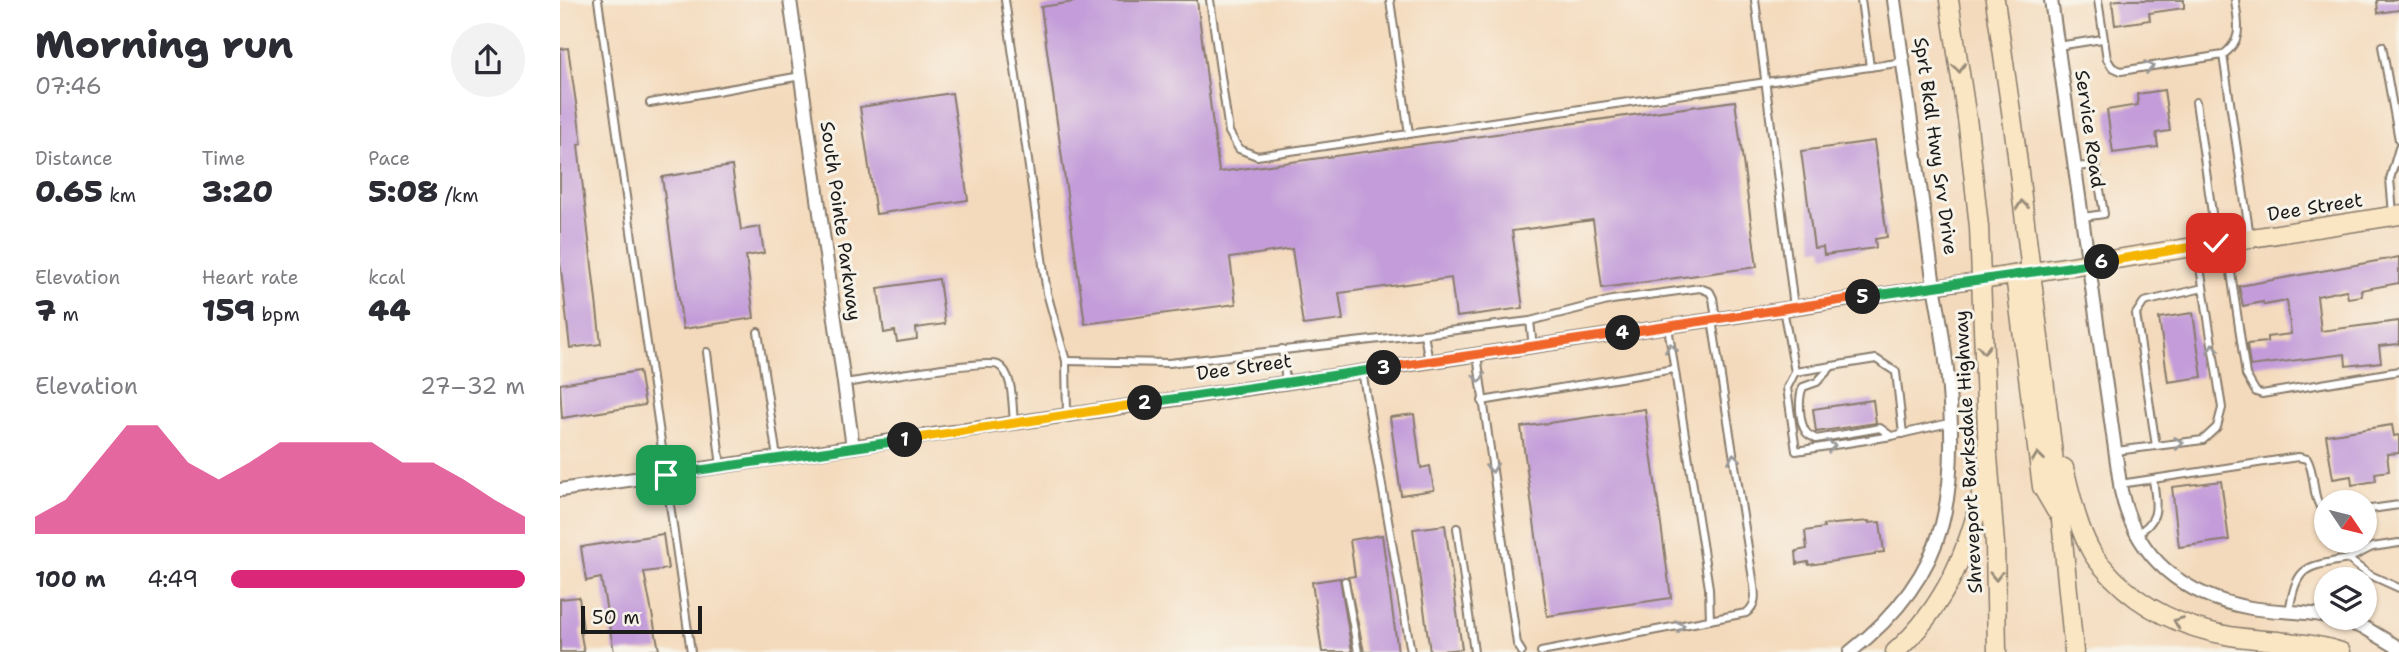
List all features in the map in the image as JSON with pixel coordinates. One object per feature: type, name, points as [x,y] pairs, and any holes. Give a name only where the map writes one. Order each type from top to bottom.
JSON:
[{"type":"main road","name":"Shreveport Barksdale Highway","points":[[1949,0],[1968,126],[1979,226],[1988,456],[1995,544],[1997,652]]},
{"type":"main road","points":[[1995,0],[2015,139],[2023,274],[2042,487],[2061,520]]},
{"type":"main road","name":"Dee Street","points":[[2023,274],[2396,216]]},
{"type":"main road","name":"Sprt Bkdl Hwy Srv Drive","points":[[1982,280],[2023,274]]},
{"type":"main road","points":[[2023,274],[2046,397],[2074,652]]},
{"type":"main road","points":[[2046,397],[2073,503],[2089,549],[2125,590],[2152,610],[2182,625],[2230,636],[2307,644],[2341,652]]},
{"type":"main road","points":[[1895,652],[1933,608],[1955,571],[1972,532],[1988,456]]},
{"type":"street","name":"South Pointe Parkway","points":[[790,0],[853,447]]},
{"type":"street","name":"Sprt Bkdl Hwy Srv Drive","points":[[1894,0],[1934,286],[1982,280]]},
{"type":"street","name":"Service Road","points":[[2051,0],[2124,506],[2136,534],[2154,559],[2189,587],[2216,600],[2252,608],[2314,615]]},
{"type":"street","name":"Dee Street","points":[[560,491],[1934,286]]},
{"type":"street","points":[[1850,652],[1905,599],[1929,559],[1942,524],[1949,474],[1949,423],[1943,331],[1934,286]]},
{"type":"street","points":[[2369,630],[2399,648]]},
{"type":"lane","points":[[598,0],[691,652]]},
{"type":"lane","points":[[1005,0],[1047,293],[1066,361],[1067,415]]},
{"type":"lane","points":[[1210,0],[1229,132],[1238,149],[1257,156],[1904,62]]},
{"type":"lane","points":[[1390,0],[1409,134]]},
{"type":"lane","points":[[1762,0],[1755,0],[1795,372],[1787,388],[1796,451],[1903,434],[1949,423]]},
{"type":"lane","points":[[1861,0],[1870,67]]},
{"type":"lane","points":[[2098,0],[2107,60],[2112,67],[2121,71],[2223,55],[2235,46],[2239,30],[2235,0]]},
{"type":"lane","points":[[2058,46],[2102,40]]},
{"type":"lane","points":[[2382,46],[2399,140]]},
{"type":"lane","points":[[2223,55],[2250,238]]},
{"type":"lane","points":[[650,103],[801,76]]},
{"type":"lane","points":[[2196,102],[2246,375],[2256,392],[2262,394],[2399,371]]},
{"type":"lane","points":[[2396,216],[2390,179],[2399,148]]},
{"type":"lane","points":[[2076,167],[2096,165],[2104,214],[2083,217]]},
{"type":"lane","points":[[2116,451],[2203,440],[2217,427],[2222,408],[2197,246]]},
{"type":"lane","points":[[1066,361],[1169,363],[1530,321],[1612,300],[1700,288],[1710,292],[1756,599],[1753,608],[1746,614],[1541,652]]},
{"type":"lane","points":[[2155,446],[2136,314],[2144,302],[2203,288]]},
{"type":"lane","points":[[1530,321],[1532,347]]},
{"type":"lane","points":[[1668,327],[1709,588],[1710,620]]},
{"type":"lane","points":[[758,332],[777,458]]},
{"type":"lane","points":[[1424,334],[1429,362]]},
{"type":"lane","points":[[1282,349],[1286,382]]},
{"type":"lane","points":[[707,352],[721,467]]},
{"type":"lane","points":[[1477,355],[1517,644],[1522,652]]},
{"type":"lane","points":[[1795,372],[1876,359],[1895,372],[1903,434]]},
{"type":"lane","points":[[845,383],[976,364],[998,366],[1005,372],[1008,380],[1014,424]]},
{"type":"lane","points":[[1831,367],[1817,382],[1803,387],[1799,396],[1803,426],[1807,434],[1816,439],[1880,428],[1892,436]]},
{"type":"lane","points":[[1482,401],[1674,369]]},
{"type":"lane","points":[[1362,371],[1411,652]]},
{"type":"lane","points":[[2120,484],[2298,457],[2307,460],[2312,468],[2315,490]]},
{"type":"lane","points":[[2136,534],[2146,529],[2154,519],[2156,508],[2153,479]]},
{"type":"lane","points":[[2377,508],[2399,505]]},
{"type":"lane","points":[[1457,528],[1474,652]]},
{"type":"lane","points":[[2289,612],[2293,589],[2299,575],[2311,566],[2348,559],[2372,547],[2399,543]]},
{"type":"lane","points":[[2348,559],[2399,589]]},
{"type":"lane","points":[[1345,580],[1358,652]]},
{"type":"building","points":[[1074,0],[1197,0],[1219,172],[1735,101],[1757,267],[1602,288],[1593,220],[1512,231],[1523,308],[1456,317],[1451,278],[1339,293],[1343,320],[1303,325],[1292,249],[1230,258],[1236,304],[1085,324],[1041,7]]},
{"type":"building","points":[[2184,0],[2184,8],[2149,13],[2150,20],[2115,25],[2112,1]]},
{"type":"building","points":[[2377,0],[2399,0],[2399,10],[2378,13]]},
{"type":"building","points":[[568,48],[582,144],[578,145],[601,344],[570,348],[560,261],[560,49]]},
{"type":"building","points":[[2164,90],[2170,131],[2156,133],[2158,147],[2113,153],[2107,110],[2138,105],[2137,94]]},
{"type":"building","points":[[952,93],[968,200],[876,214],[860,107]]},
{"type":"building","points":[[1874,141],[1887,237],[1875,239],[1876,248],[1824,255],[1823,247],[1814,248],[1801,151]]},
{"type":"building","points":[[732,166],[741,230],[760,227],[764,253],[746,256],[754,318],[683,329],[662,177]]},
{"type":"building","points":[[2399,257],[2399,283],[2361,290],[2362,296],[2348,298],[2346,290],[2317,296],[2321,331],[2399,321],[2399,344],[2379,346],[2381,362],[2346,366],[2345,354],[2250,366],[2247,344],[2267,342],[2267,337],[2291,334],[2287,301],[2243,306],[2239,286]]},
{"type":"building","points":[[939,279],[945,324],[916,328],[917,339],[897,342],[895,331],[884,333],[878,288]]},
{"type":"building","points":[[2193,313],[2202,377],[2168,382],[2159,318]]},
{"type":"building","points":[[639,371],[645,405],[562,418],[560,384]]},
{"type":"building","points":[[1873,400],[1876,423],[1816,432],[1813,409]]},
{"type":"building","points":[[1645,409],[1671,598],[1547,616],[1521,427]]},
{"type":"building","points":[[1414,414],[1421,468],[1430,466],[1434,490],[1401,495],[1390,417]]},
{"type":"building","points":[[2392,425],[2394,436],[2399,435],[2399,453],[2387,454],[2389,471],[2375,473],[2376,481],[2352,485],[2351,476],[2333,479],[2326,435]]},
{"type":"building","points":[[2221,481],[2229,540],[2179,547],[2172,487]]},
{"type":"building","points":[[1880,522],[1884,552],[1809,565],[1808,562],[1797,564],[1796,551],[1807,549],[1805,531],[1824,528],[1823,525]]},
{"type":"building","points":[[1445,525],[1462,649],[1430,652],[1413,529]]},
{"type":"building","points":[[663,534],[668,569],[644,572],[659,650],[614,652],[601,578],[586,581],[581,547]]},
{"type":"building","points":[[1382,535],[1398,652],[1364,652],[1348,577],[1355,576],[1350,540]]},
{"type":"building","points":[[1340,578],[1352,652],[1322,652],[1312,582]]},
{"type":"building","points":[[579,597],[584,652],[560,652],[560,599]]},
{"type":"route","points":[[666,475],[1590,339],[2216,243]]}]
